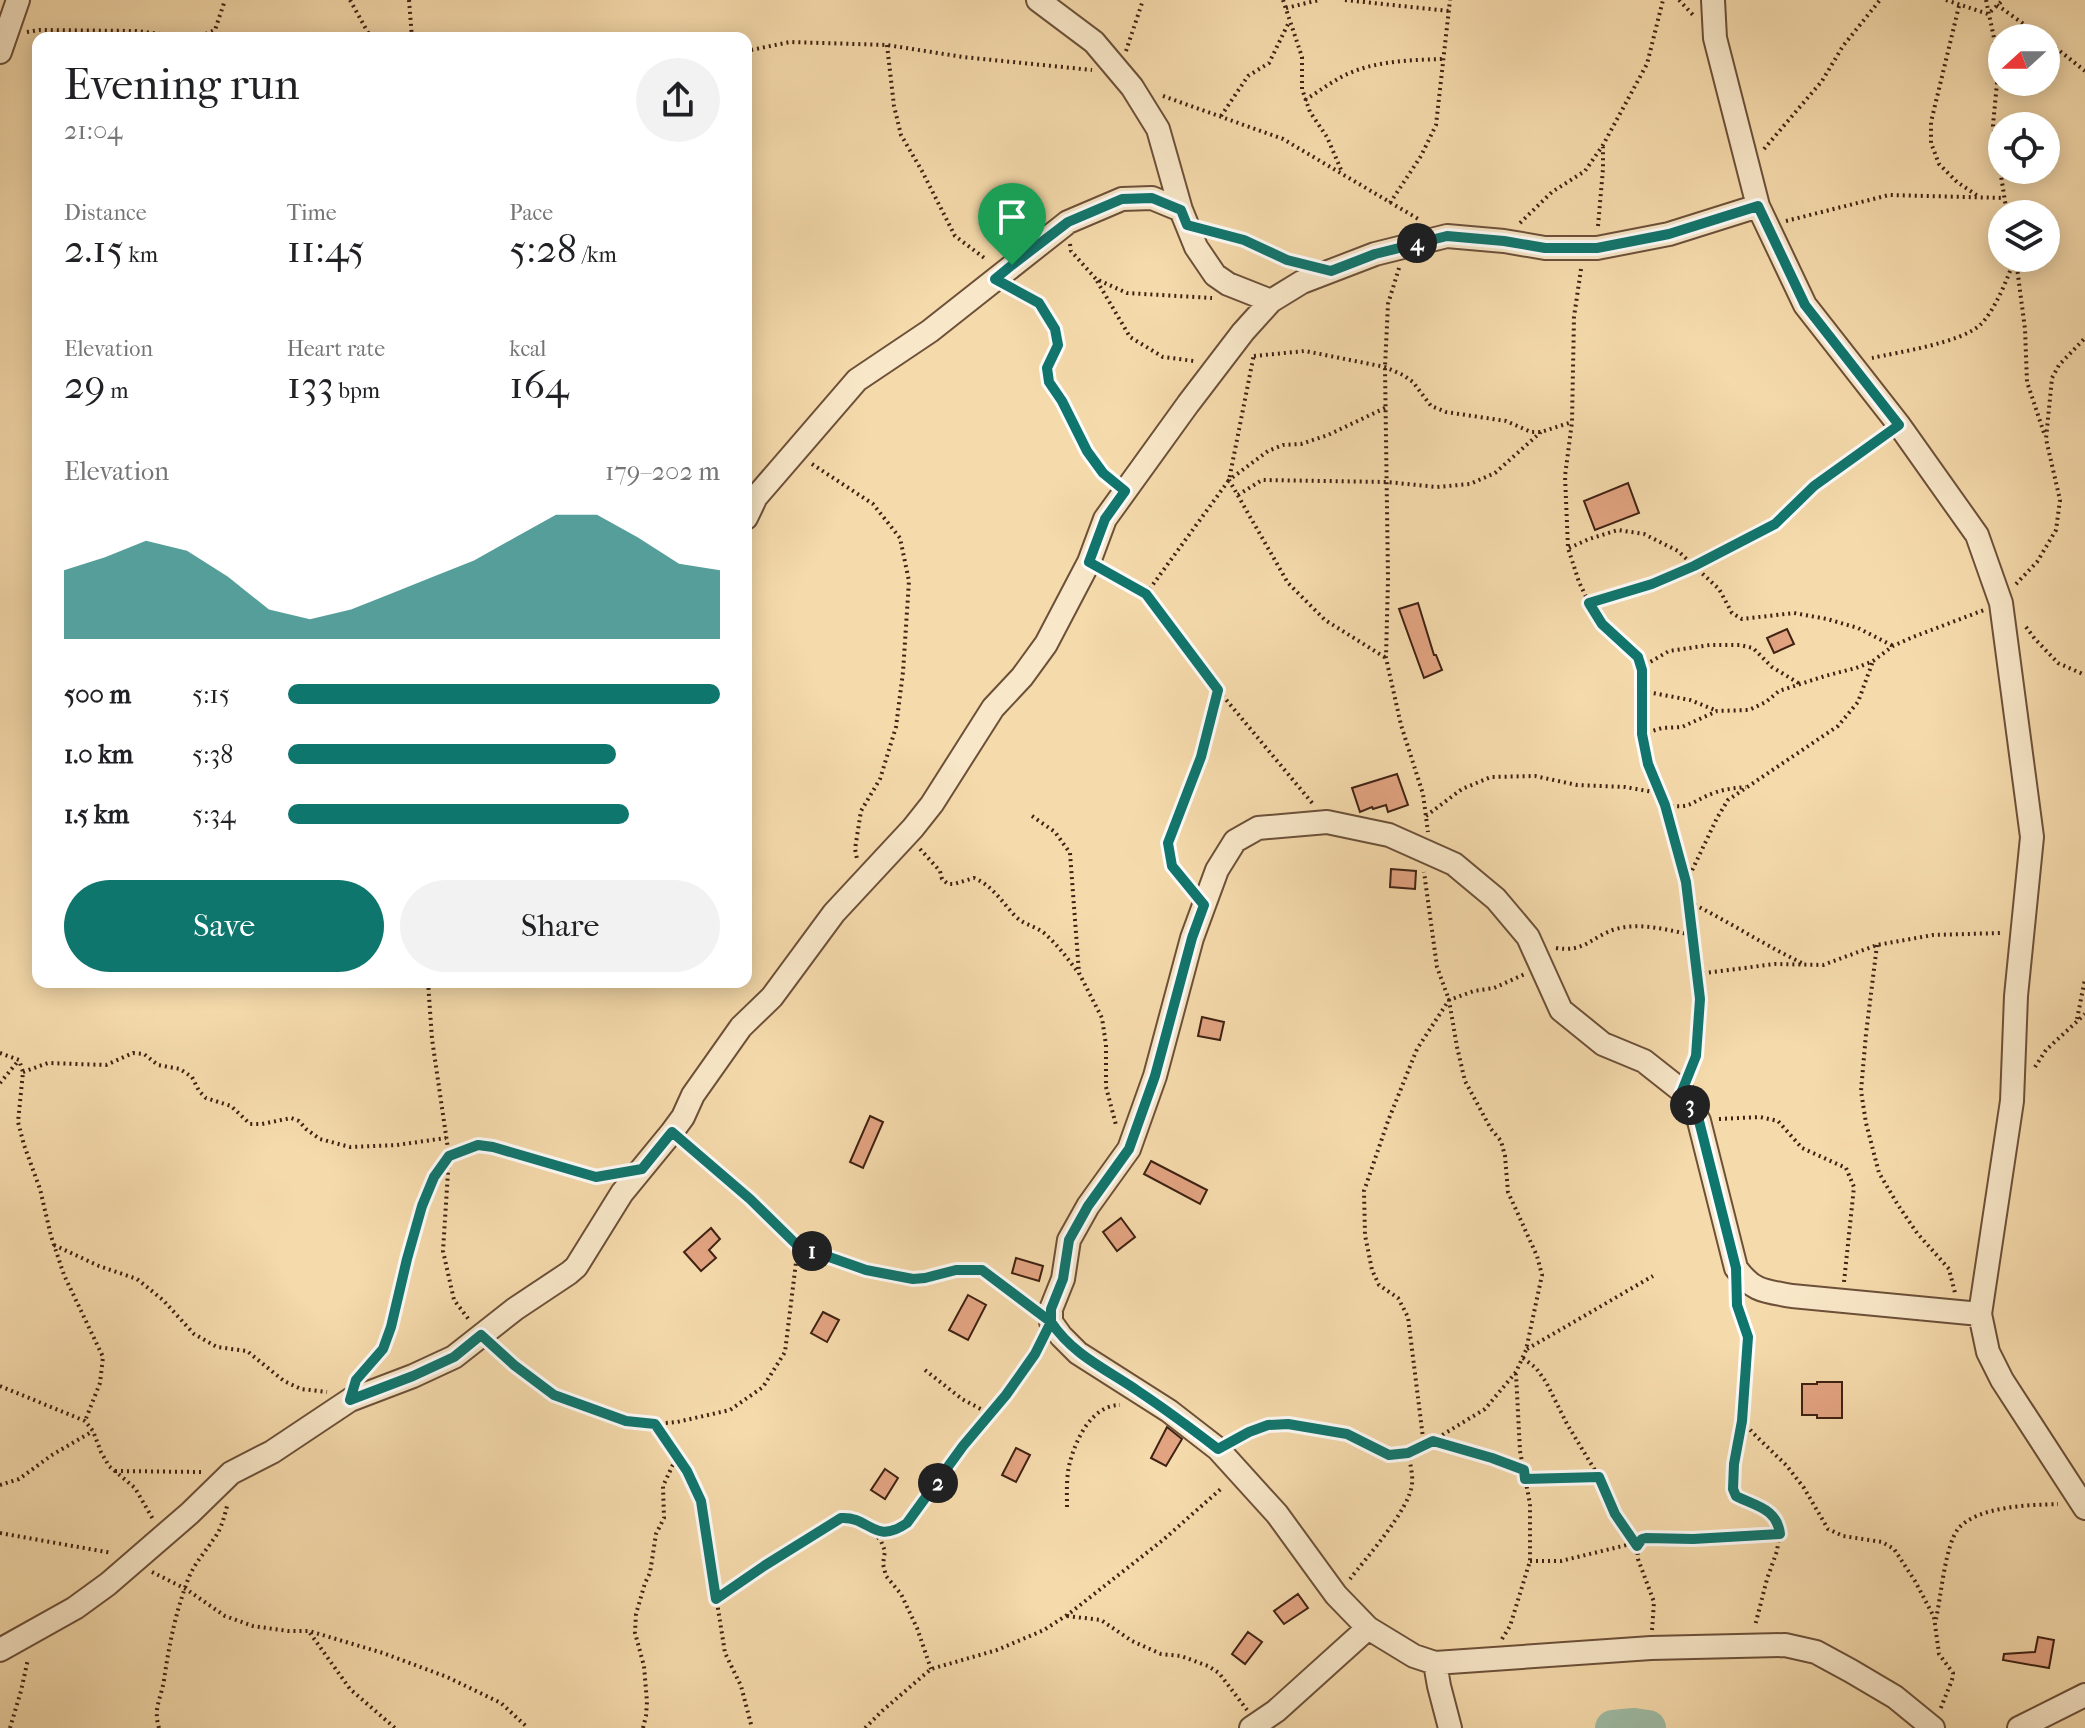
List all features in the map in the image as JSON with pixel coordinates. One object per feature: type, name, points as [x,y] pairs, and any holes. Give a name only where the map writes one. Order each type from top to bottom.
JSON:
[{"type":"street","points":[[3,44],[18,0]]},
{"type":"street","points":[[1038,0],[1094,42],[1125,80],[1158,129],[1196,247],[1215,275],[1245,291],[1265,307]]},
{"type":"street","points":[[1713,0],[1715,38],[1763,216],[1805,305],[1899,425],[1977,535],[2000,600],[2032,837],[2016,996],[2012,1101],[1969,1312],[2002,1380],[2083,1505]]},
{"type":"street","points":[[752,505],[793,452],[857,380],[930,331],[1068,222],[1122,199],[1152,198],[1184,217]]},
{"type":"street","points":[[0,1650],[75,1608],[163,1537],[234,1472],[272,1452],[351,1396],[413,1376],[454,1357],[576,1267],[622,1193],[683,1117],[693,1095],[741,1027],[772,997],[834,913],[932,804],[993,708],[1022,677],[1046,644],[1089,562],[1105,519],[1218,365],[1265,307],[1302,282],[1375,254],[1447,236],[1545,248],[1590,248],[1763,216]]},
{"type":"street","points":[[1935,1722],[1816,1652],[1785,1645],[1651,1648],[1435,1663],[1414,1656],[1368,1628],[1336,1595],[1277,1514],[1218,1449],[1150,1399],[1078,1353],[1051,1322],[1051,1309],[1063,1279],[1069,1240],[1088,1206],[1129,1149],[1155,1076],[1192,938],[1217,870],[1235,841],[1258,828],[1327,822],[1389,835],[1454,864],[1496,899],[1528,937],[1561,1010],[1603,1044],[1644,1061],[1682,1091],[1699,1121],[1736,1268],[1751,1286],[1792,1296],[1969,1312]]},
{"type":"street","points":[[1255,1726],[1276,1711],[1368,1628]]},
{"type":"street","points":[[1435,1663],[1450,1728]]},
{"type":"street","points":[[2019,1728],[2085,1695]]},
{"type":"path","points":[[210,32],[215,30],[225,0]]},
{"type":"path","points":[[350,0],[368,32]]},
{"type":"path","points":[[409,0],[412,32]]},
{"type":"path","points":[[1125,80],[1143,0]]},
{"type":"path","points":[[1283,0],[1302,57],[1305,100],[1327,137],[1343,174]]},
{"type":"path","points":[[1286,9],[1319,0]]},
{"type":"path","points":[[1345,0],[1449,11]]},
{"type":"path","points":[[1390,203],[1421,156],[1436,125],[1450,0]]},
{"type":"path","points":[[1504,241],[1552,192],[1585,171],[1603,145],[1647,64],[1663,0]]},
{"type":"path","points":[[1749,167],[1822,81],[1843,46],[1880,0]]},
{"type":"path","points":[[1946,0],[1988,14]]},
{"type":"path","points":[[1763,216],[1889,195],[2004,198],[1993,125],[1999,62],[1986,0]]},
{"type":"path","points":[[1988,14],[2003,0]]},
{"type":"path","points":[[1997,5],[2024,24]]},
{"type":"path","points":[[1959,6],[1931,122],[1931,143],[1939,164],[1957,182],[1979,197]]},
{"type":"path","points":[[1221,116],[1248,76],[1269,63],[1290,19]]},
{"type":"path","points":[[34,32],[145,32]]},
{"type":"path","points":[[3,44],[32,33]]},
{"type":"path","points":[[752,50],[790,42],[887,45],[1125,80],[1283,139],[1447,236]]},
{"type":"path","points":[[887,45],[894,106],[901,135],[955,236],[1004,272],[1039,303],[1055,329],[1058,345],[1047,368],[1049,382],[1087,451],[1103,473],[1125,491]]},
{"type":"path","points":[[2060,51],[2085,71]]},
{"type":"path","points":[[1305,100],[1343,76],[1362,69],[1408,60],[1443,59]]},
{"type":"path","points":[[1603,145],[1603,169],[1590,248],[1574,317],[1572,422],[1565,476],[1568,548],[1589,603],[1602,624],[1638,657],[1642,670],[1642,734],[1648,764],[1665,805],[1686,882],[1700,999],[1696,1056],[1682,1091]]},
{"type":"path","points":[[1184,217],[1287,260],[1331,271]]},
{"type":"path","points":[[1068,222],[1071,251],[1096,279],[1130,337],[1163,357],[1218,365]]},
{"type":"path","points":[[1218,1449],[1259,1428],[1288,1424],[1347,1434],[1389,1455],[1408,1453],[1424,1446],[1485,1409],[1516,1372],[1526,1350],[1542,1275],[1537,1256],[1508,1192],[1501,1141],[1491,1129],[1465,1081],[1449,1000],[1437,967],[1428,914],[1423,794],[1401,725],[1386,658],[1385,367],[1388,304],[1406,246]]},
{"type":"path","points":[[1642,734],[1662,728],[1682,727],[1717,711],[1749,710],[1779,691],[1873,661],[1893,646],[2000,600],[2029,571],[2047,547],[2056,530],[2060,500],[2046,439],[2027,382],[2025,329],[2015,258],[2000,294],[1980,325],[1959,336],[1912,350],[1850,362]]},
{"type":"path","points":[[1096,279],[1127,293],[1209,298],[1245,291]]},
{"type":"path","points":[[1265,307],[1229,480],[1288,583],[1325,620],[1386,658]]},
{"type":"path","points":[[2046,439],[2052,378],[2059,365],[2085,338]]},
{"type":"path","points":[[1254,356],[1305,351],[1385,367],[1413,382],[1431,406],[1446,412],[1506,421],[1531,432],[1572,422]]},
{"type":"path","points":[[1146,594],[1229,480],[1268,451],[1314,440],[1386,408]]},
{"type":"path","points":[[1589,603],[1652,584],[1775,524],[1814,486],[1899,425]]},
{"type":"path","points":[[1238,495],[1262,480],[1387,482],[1437,487],[1470,484],[1495,473],[1541,432]]},
{"type":"path","points":[[793,452],[873,504],[900,538],[909,581],[896,727],[880,779],[861,811],[855,849],[862,881]]},
{"type":"path","points":[[1568,548],[1618,530],[1644,534],[1678,551],[1719,589],[1732,613],[1742,619],[1794,613],[1858,628],[1893,646]]},
{"type":"path","points":[[1089,562],[1146,594],[1218,690],[1327,822]]},
{"type":"path","points":[[2026,627],[2058,663],[2085,675]]},
{"type":"path","points":[[1642,670],[1669,651],[1710,645],[1740,645],[1753,648],[1772,667],[1800,684]]},
{"type":"path","points":[[1686,882],[1728,800],[1838,726],[1858,702],[1873,661]]},
{"type":"path","points":[[1204,905],[1172,866],[1168,843],[1201,757],[1218,690]]},
{"type":"path","points":[[1642,691],[1690,700],[1717,711]]},
{"type":"path","points":[[1426,816],[1462,789],[1491,777],[1535,776],[1577,785],[1625,787],[1660,793]]},
{"type":"path","points":[[1665,805],[1685,807],[1724,789],[1746,787]]},
{"type":"path","points":[[1032,816],[1055,832],[1070,853],[1079,973]]},
{"type":"path","points":[[913,828],[921,850],[940,871],[942,879],[948,884],[974,878],[984,882],[1017,918],[1041,930],[1079,973],[1102,1018],[1106,1045],[1106,1087],[1122,1159]]},
{"type":"path","points":[[1689,902],[1806,965]]},
{"type":"path","points":[[1528,937],[1569,950],[1589,944],[1617,928],[1638,926],[1692,935]]},
{"type":"path","points":[[1697,974],[1775,964],[1823,965],[1877,945],[1933,935],[2023,932]]},
{"type":"path","points":[[1877,945],[1861,1091],[1866,1123],[1879,1173],[1917,1233],[1949,1269],[1969,1312]]},
{"type":"path","points":[[1424,1446],[1408,1317],[1398,1298],[1379,1285],[1372,1270],[1365,1235],[1364,1191],[1417,1049],[1449,1000],[1515,980],[1540,965]]},
{"type":"path","points":[[2076,1022],[2085,979]]},
{"type":"path","points":[[428,988],[432,1039],[449,1156],[443,1251],[454,1300],[481,1335],[554,1395],[626,1421],[655,1424],[730,1410],[763,1387],[785,1352],[798,1246]]},
{"type":"path","points":[[2012,1101],[2046,1050],[2085,1014]]},
{"type":"path","points":[[0,1053],[19,1060]]},
{"type":"path","points":[[23,1072],[48,1063],[106,1065],[133,1053],[144,1054],[158,1065],[180,1069],[192,1077],[206,1098],[231,1106],[250,1124],[291,1118],[320,1139],[350,1147],[446,1138]]},
{"type":"path","points":[[19,1060],[23,1072],[18,1122],[64,1275],[103,1357],[100,1383],[85,1421]]},
{"type":"path","points":[[0,1083],[19,1060]]},
{"type":"path","points":[[1699,1121],[1760,1117],[1778,1121],[1802,1148],[1846,1168],[1854,1187],[1842,1300]]},
{"type":"path","points":[[672,1132],[750,1199],[798,1246],[866,1270],[913,1279],[956,1270],[982,1270],[1051,1322],[1035,1354],[907,1523],[897,1530],[885,1532],[870,1528]]},
{"type":"path","points":[[54,1245],[137,1279],[163,1300],[194,1334],[217,1347],[247,1351],[284,1381],[301,1389],[351,1396],[356,1380],[383,1349],[422,1206],[434,1177],[449,1156],[478,1145],[596,1177],[642,1169]]},
{"type":"path","points":[[1736,1268],[1737,1305],[1748,1337],[1733,1489],[1736,1496],[1771,1514],[1777,1521],[1780,1534],[1751,1645]]},
{"type":"path","points":[[1526,1350],[1653,1276]]},
{"type":"path","points":[[1522,1357],[1536,1368],[1546,1382],[1599,1477],[1615,1514],[1636,1544],[1638,1559],[1654,1602],[1651,1648]]},
{"type":"path","points":[[925,1370],[962,1399],[990,1414]]},
{"type":"path","points":[[1490,1658],[1510,1626],[1530,1561],[1530,1504],[1520,1451],[1516,1372]]},
{"type":"path","points":[[0,1386],[85,1421],[109,1466],[135,1488],[163,1537]]},
{"type":"path","points":[[1067,1507],[1070,1462],[1082,1431],[1096,1413],[1113,1405],[1129,1405],[1150,1399]]},
{"type":"path","points":[[1742,1421],[1787,1466],[1828,1529],[1843,1536],[1882,1542],[1894,1549],[1915,1581],[1936,1623]]},
{"type":"path","points":[[655,1424],[687,1471],[701,1501],[725,1653],[741,1686],[752,1728]]},
{"type":"path","points":[[0,1485],[19,1479],[93,1431]]},
{"type":"path","points":[[1433,1441],[1524,1470]]},
{"type":"path","points":[[1336,1595],[1373,1550],[1409,1496],[1412,1479],[1408,1453]]},
{"type":"path","points":[[643,1728],[647,1702],[644,1666],[635,1633],[636,1614],[650,1573],[656,1534],[664,1518],[663,1486],[677,1456]]},
{"type":"path","points":[[115,1471],[234,1472],[222,1524],[190,1575],[168,1646],[156,1708],[159,1728]]},
{"type":"path","points":[[865,1728],[931,1669],[997,1650],[1044,1630],[1066,1616],[1163,1540],[1240,1472]]},
{"type":"path","points":[[1525,1479],[1599,1477]]},
{"type":"path","points":[[1935,1722],[1953,1676],[1939,1654],[1936,1623],[1952,1541],[1958,1529],[1972,1518],[2025,1505],[2083,1505]]},
{"type":"path","points":[[716,1599],[841,1518],[853,1517],[870,1528],[881,1541],[885,1551],[883,1564],[886,1576],[901,1594],[931,1669]]},
{"type":"path","points":[[0,1533],[136,1560],[225,1616],[253,1626],[309,1631],[383,1653],[447,1677],[501,1703],[528,1728]]},
{"type":"path","points":[[1530,1561],[1561,1561],[1636,1544],[1646,1538],[1693,1539],[1780,1534]]},
{"type":"path","points":[[1066,1616],[1101,1620],[1132,1641],[1161,1654],[1181,1656],[1208,1666],[1219,1673],[1255,1726]]},
{"type":"path","points":[[309,1631],[350,1689],[395,1728]]},
{"type":"path","points":[[10,1728],[33,1633]]},
{"type":"building","points":[[1628,483],[1639,513],[1595,530],[1584,501]]},
{"type":"building","points":[[1418,603],[1434,655],[1442,670],[1424,678],[1399,609]]},
{"type":"building","points":[[1787,629],[1794,644],[1774,653],[1767,638]]},
{"type":"building","points":[[1397,774],[1408,805],[1388,812],[1386,805],[1360,812],[1352,788]]},
{"type":"building","points":[[1391,869],[1416,871],[1415,889],[1390,887]]},
{"type":"building","points":[[1202,1017],[1224,1022],[1220,1040],[1198,1036]]},
{"type":"building","points":[[870,1116],[883,1122],[863,1168],[850,1162]]},
{"type":"building","points":[[1151,1161],[1207,1190],[1200,1204],[1144,1174]]},
{"type":"building","points":[[1121,1218],[1135,1237],[1117,1251],[1103,1232]]},
{"type":"building","points":[[711,1228],[720,1239],[709,1250],[716,1258],[701,1271],[684,1252]]},
{"type":"building","points":[[1016,1258],[1043,1266],[1039,1281],[1012,1273]]},
{"type":"building","points":[[968,1295],[986,1305],[968,1340],[949,1330]]},
{"type":"building","points":[[823,1312],[839,1320],[827,1342],[811,1333]]},
{"type":"building","points":[[1842,1382],[1842,1418],[1802,1415],[1802,1384]]},
{"type":"building","points":[[1167,1427],[1182,1439],[1166,1466],[1151,1458]]},
{"type":"building","points":[[1016,1448],[1030,1455],[1016,1482],[1002,1475]]},
{"type":"building","points":[[885,1469],[898,1478],[885,1499],[871,1490]]},
{"type":"building","points":[[1298,1594],[1308,1608],[1284,1624],[1274,1611]]},
{"type":"building","points":[[1248,1632],[1262,1642],[1245,1664],[1232,1654]]},
{"type":"building","points":[[2038,1637],[2054,1640],[2049,1668],[2003,1660],[2004,1654],[2035,1652]]},
{"type":"waterway","points":[[1613,1728],[1648,1728]]},
{"type":"route","points":[[1012,265],[995,279],[1039,303],[1055,329],[1058,345],[1047,368],[1049,382],[1087,451],[1103,473],[1125,491],[1105,519],[1089,562],[1146,594],[1218,690],[1201,757],[1168,843],[1172,866],[1204,905],[1192,938],[1155,1076],[1129,1149],[1088,1206],[1069,1240],[1063,1279],[1051,1309],[1051,1322],[982,1270],[956,1270],[913,1279],[866,1270],[798,1246],[750,1199],[672,1132],[642,1169],[596,1177],[478,1145],[449,1156],[434,1177],[422,1206],[383,1349],[356,1380],[350,1400],[454,1357],[481,1335],[554,1395],[626,1421],[655,1424],[687,1471],[701,1501],[716,1599],[841,1518],[853,1517],[870,1528],[885,1532],[897,1530],[907,1523],[963,1446],[1006,1395],[1035,1354],[1051,1322],[1078,1353],[1169,1411],[1218,1449],[1268,1425],[1288,1424],[1347,1434],[1393,1456],[1408,1453],[1433,1441],[1524,1470],[1525,1479],[1599,1477],[1615,1514],[1637,1546],[1646,1538],[1693,1539],[1780,1534],[1777,1521],[1771,1514],[1736,1496],[1733,1489],[1748,1337],[1737,1305],[1736,1268],[1699,1121],[1682,1091],[1696,1056],[1700,999],[1686,882],[1665,805],[1648,764],[1642,734],[1642,670],[1638,657],[1602,624],[1589,603],[1652,584],[1775,524],[1814,486],[1899,425],[1805,305],[1758,206],[1669,234],[1597,248],[1545,248],[1447,236],[1375,254],[1331,271],[1287,260],[1244,240],[1187,225],[1181,210],[1152,198],[1122,199],[1068,222],[1012,265]]}]
